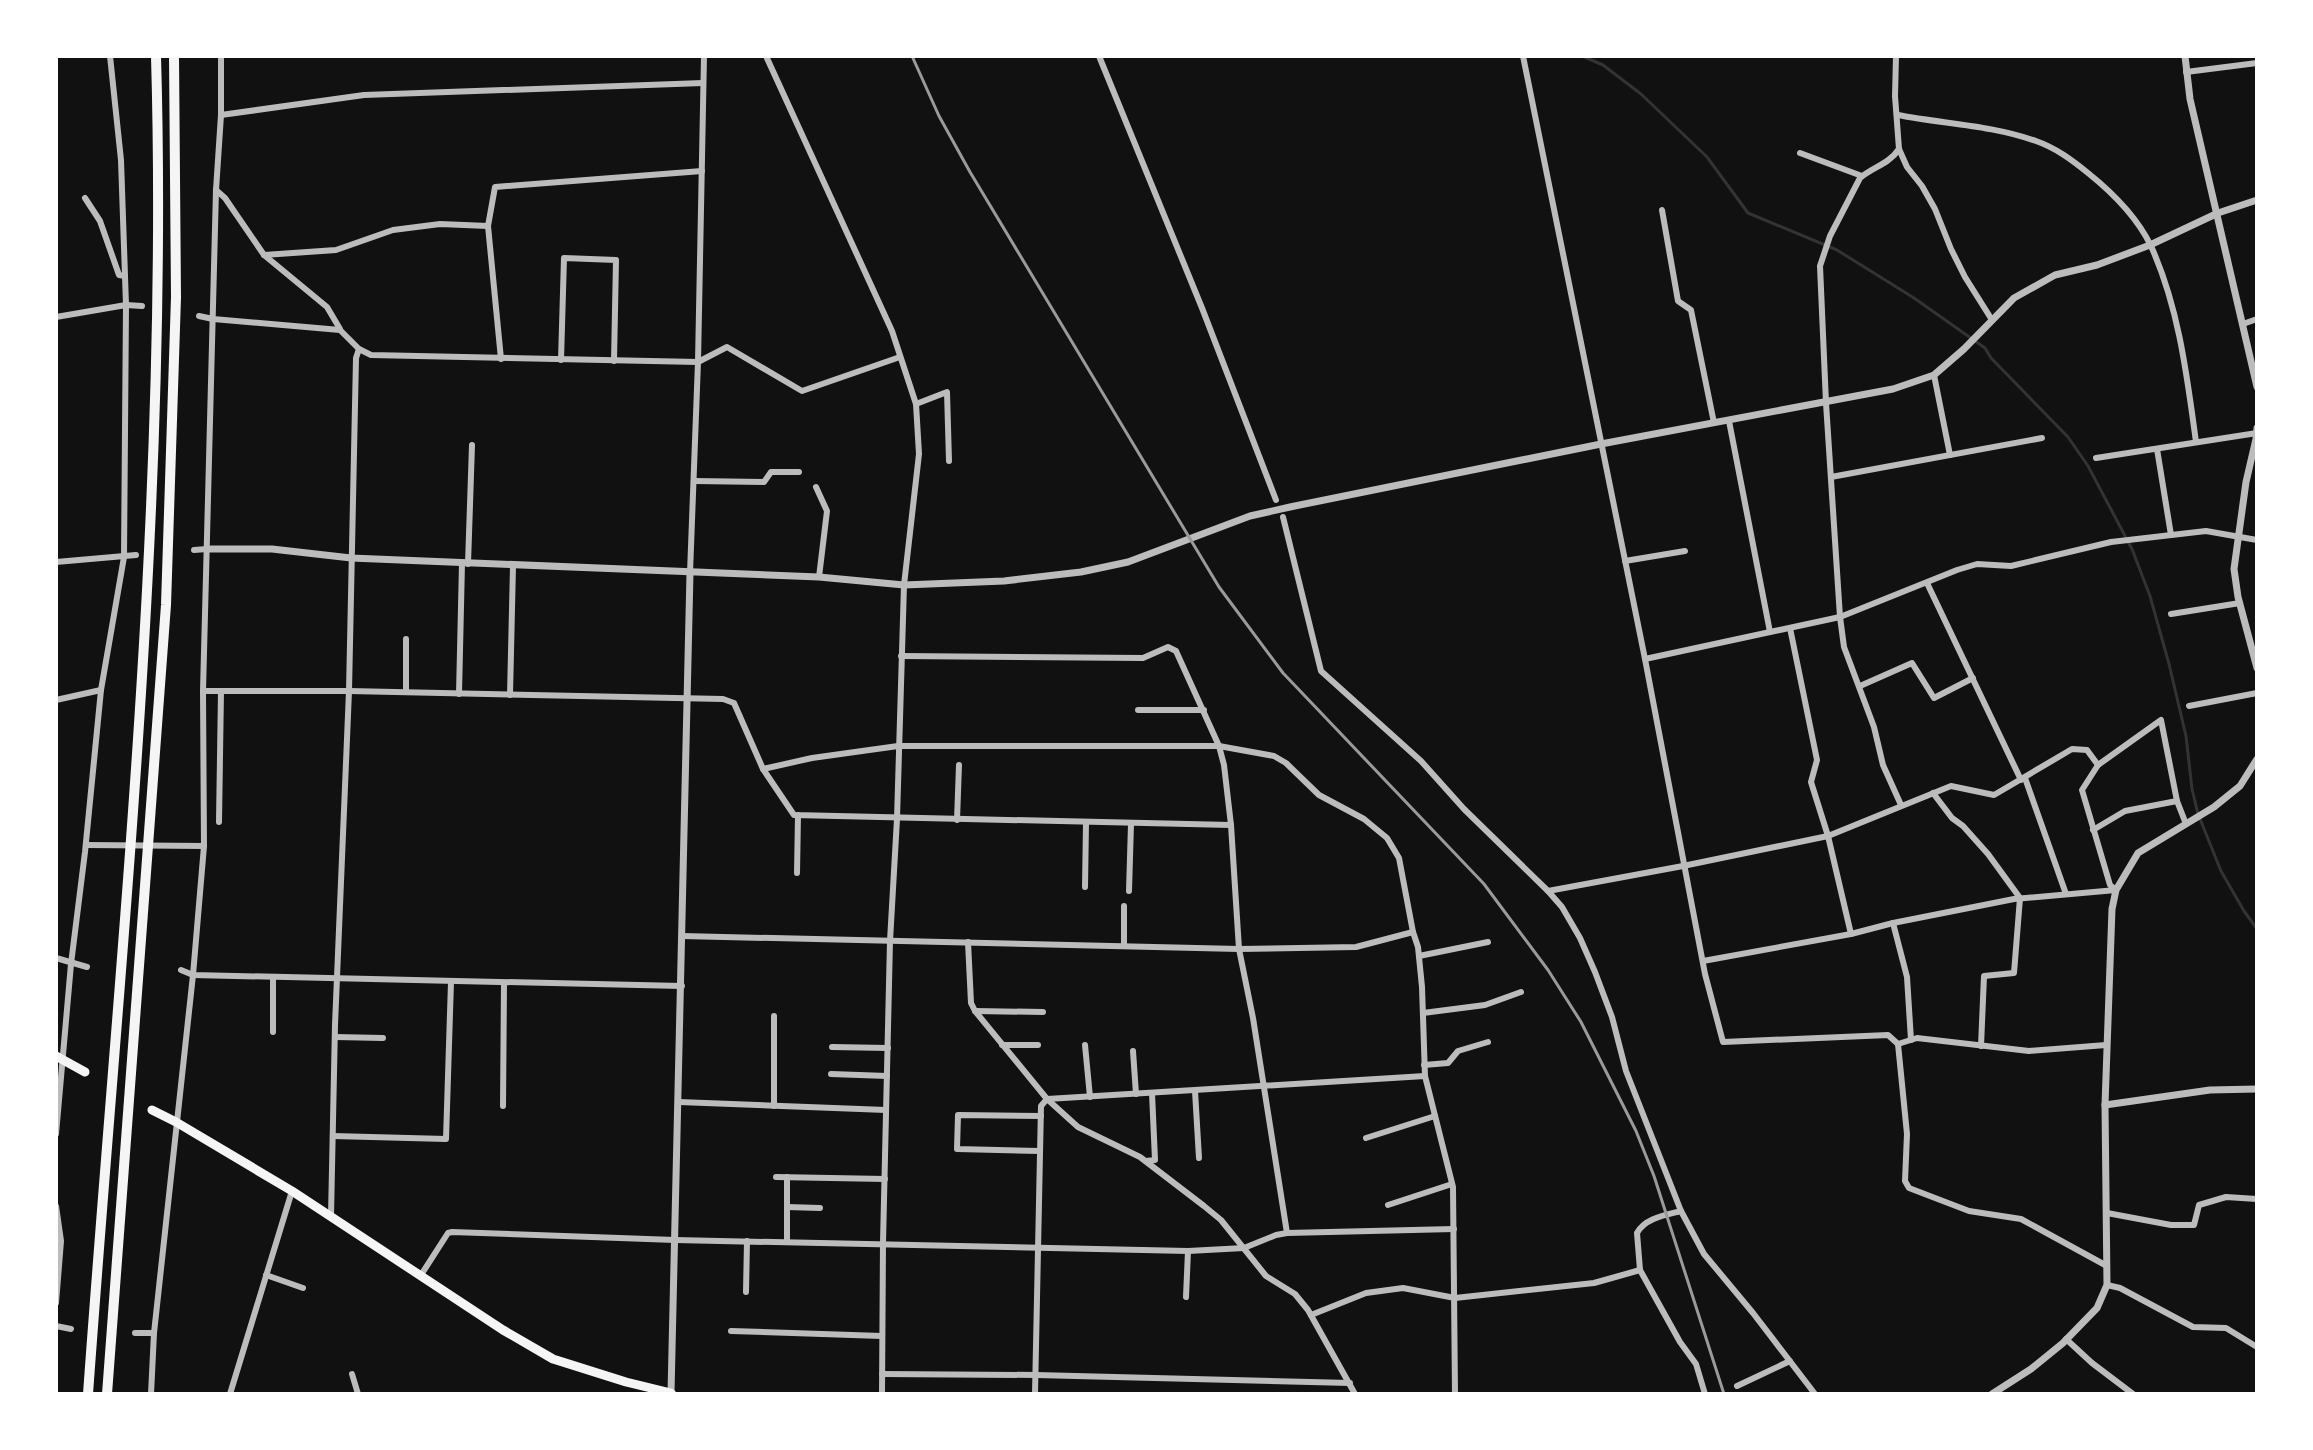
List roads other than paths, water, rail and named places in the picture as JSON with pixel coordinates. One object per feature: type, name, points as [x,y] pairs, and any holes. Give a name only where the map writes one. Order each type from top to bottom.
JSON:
[{"type":"highway","points":[[88,1394],[129,867],[153,488],[158,296],[156,56]]},
{"type":"highway","points":[[107,1394],[166,605],[176,297],[174,56]]},
{"type":"main road","points":[[59,1058],[85,1072]]},
{"type":"main road","points":[[152,1110],[292,1191],[503,1330],[553,1359],[671,1394]]},
{"type":"street","points":[[56,1134],[59,1058],[86,845],[101,690],[124,557],[126,305],[121,160],[110,56]]},
{"type":"street","points":[[151,1394],[154,1333],[204,846],[203,691],[221,56]]},
{"type":"street","points":[[671,1394],[704,56]]},
{"type":"street","points":[[766,56],[892,331],[916,404],[919,454],[904,585],[890,941],[882,1394]]},
{"type":"street","points":[[1099,56],[1276,500]]},
{"type":"street","points":[[1523,56],[1645,659],[1683,866],[1723,1042],[1888,1035],[1898,1044],[1907,1134],[1905,1181],[1909,1188],[1969,1211],[2021,1219],[2107,1266]]},
{"type":"street","points":[[1896,56],[1899,149],[1907,167],[1935,209],[1965,277],[1992,320]]},
{"type":"street","points":[[2185,56],[2190,99],[2257,387]]},
{"type":"street","points":[[2186,72],[2257,63]]},
{"type":"street","points":[[221,115],[364,95],[703,83]]},
{"type":"street","points":[[1898,115],[1988,128],[2033,140],[2067,156],[2120,201],[2150,245],[2171,302],[2196,442]]},
{"type":"street","points":[[1899,149],[1886,163],[1862,176],[1830,236],[1820,266],[1826,403],[1844,647],[1874,727],[1883,765],[1901,805]]},
{"type":"street","points":[[1800,153],[1862,176]]},
{"type":"street","points":[[501,359],[488,226],[495,187],[702,171]]},
{"type":"street","points":[[216,190],[225,198],[264,255],[327,307],[340,330],[359,349],[371,355],[698,362],[727,347],[802,391],[900,357]]},
{"type":"street","points":[[85,198],[100,221],[119,275],[125,276]]},
{"type":"street","points":[[194,550],[272,549],[351,558],[819,577],[904,585],[1004,581],[1081,572],[1128,562],[1250,516],[1601,444],[1893,389],[1934,375],[2014,298],[2055,275],[2097,265],[2150,245],[2218,213],[2257,200]]},
{"type":"street","points":[[1662,210],[1678,301],[1691,310],[1714,423]]},
{"type":"street","points":[[264,255],[336,250],[393,230],[440,224],[488,226]]},
{"type":"street","points":[[561,360],[564,258],[616,260],[614,361]]},
{"type":"street","points":[[56,317],[126,305],[142,306]]},
{"type":"street","points":[[199,316],[340,330]]},
{"type":"street","points":[[2243,324],[2257,319]]},
{"type":"street","points":[[331,1216],[349,691],[354,388],[359,349]]},
{"type":"street","points":[[1934,375],[1950,455]]},
{"type":"street","points":[[916,404],[947,392],[949,461]]},
{"type":"street","points":[[1729,421],[1770,632]]},
{"type":"street","points":[[2096,458],[2257,435],[2246,482],[2234,569],[2240,603],[2254,641],[2257,668]]},
{"type":"street","points":[[1831,477],[2042,438]]},
{"type":"street","points":[[459,694],[472,445]]},
{"type":"street","points":[[2157,449],[2171,535]]},
{"type":"street","points":[[694,481],[764,482],[771,472],[799,472]]},
{"type":"street","points":[[816,487],[827,511],[819,577]]},
{"type":"street","points":[[1283,517],[1321,671],[1421,761],[1464,809],[1562,907],[1595,972],[1612,1017],[1626,1071],[1681,1211],[1704,1254],[1815,1394]]},
{"type":"street","points":[[1645,659],[1840,617],[1977,564],[2011,566],[2111,542],[2206,531],[2257,540]]},
{"type":"street","points":[[1625,561],[1685,551]]},
{"type":"street","points":[[56,562],[136,555]]},
{"type":"street","points":[[510,695],[513,566]]},
{"type":"street","points":[[1927,583],[2023,779],[2066,894]]},
{"type":"street","points":[[2171,614],[2240,603]]},
{"type":"street","points":[[1790,628],[1817,760],[1811,782],[1828,836],[1851,934]]},
{"type":"street","points":[[406,639],[406,692]]},
{"type":"street","points":[[901,656],[1143,658],[1168,647],[1176,651],[1204,710],[1224,765],[1239,949],[1287,1233]]},
{"type":"street","points":[[1860,686],[1912,663],[1934,698],[1973,678]]},
{"type":"street","points":[[56,700],[101,690]]},
{"type":"street","points":[[203,691],[723,699],[734,703],[763,769],[794,815],[1231,825]]},
{"type":"street","points":[[219,822],[221,691]]},
{"type":"street","points":[[2189,706],[2257,693]]},
{"type":"street","points":[[1138,710],[1204,710]]},
{"type":"street","points":[[2116,890],[2110,885],[2082,790],[2098,765],[2161,720],[2177,801],[2187,823]]},
{"type":"street","points":[[763,769],[812,758],[898,746],[1219,746],[1274,756],[1286,763],[1319,795],[1364,819],[1387,838],[1399,858],[1419,956],[1425,1076],[1452,1184],[1455,1394]]},
{"type":"street","points":[[1548,891],[1828,836],[1951,786],[1994,795],[2072,749],[2087,750],[2098,765]]},
{"type":"street","points":[[1992,1394],[2031,1369],[2066,1339],[2097,1308],[2107,1285],[2106,1045],[2112,909],[2116,890],[2138,853],[2214,807],[2240,786],[2257,759]]},
{"type":"street","points":[[957,820],[959,765]]},
{"type":"street","points":[[1933,793],[1952,818],[1988,854],[2020,898],[2014,973],[1984,976],[1981,1046]]},
{"type":"street","points":[[2093,830],[2125,811],[2177,801]]},
{"type":"street","points":[[797,873],[798,815]]},
{"type":"street","points":[[1085,887],[1086,823]]},
{"type":"street","points":[[1129,891],[1131,824]]},
{"type":"street","points":[[86,845],[204,846]]},
{"type":"street","points":[[1703,961],[2020,898],[2116,890]]},
{"type":"street","points":[[1124,906],[1124,946]]},
{"type":"street","points":[[1893,923],[1907,977],[1911,1040]]},
{"type":"street","points":[[682,936],[1239,949],[1356,947],[1413,932]]},
{"type":"street","points":[[968,942],[971,1003],[975,1011],[1047,1099],[1078,1127],[1144,1161],[1221,1220],[1266,1276],[1295,1294],[1311,1315],[1355,1394]]},
{"type":"street","points":[[1419,956],[1488,942]]},
{"type":"street","points":[[56,958],[87,967]]},
{"type":"street","points":[[181,970],[193,975],[273,978],[682,986]]},
{"type":"street","points":[[273,978],[273,1032]]},
{"type":"street","points":[[333,1136],[446,1139],[451,982]]},
{"type":"street","points":[[503,1106],[504,983]]},
{"type":"street","points":[[1423,1013],[1485,1005],[1521,992]]},
{"type":"street","points":[[975,1011],[1043,1012]]},
{"type":"street","points":[[774,1016],[774,1106]]},
{"type":"street","points":[[335,1037],[383,1038]]},
{"type":"street","points":[[1898,1044],[1917,1038],[2029,1051],[2106,1045]]},
{"type":"street","points":[[1424,1065],[1448,1063],[1458,1051],[1488,1042]]},
{"type":"street","points":[[1002,1045],[1038,1045]]},
{"type":"street","points":[[1085,1045],[1090,1097]]},
{"type":"street","points":[[832,1047],[888,1048]]},
{"type":"street","points":[[1133,1051],[1136,1094]]},
{"type":"street","points":[[831,1074],[887,1076]]},
{"type":"street","points":[[1035,1394],[1041,1106],[1047,1099],[1425,1076]]},
{"type":"street","points":[[2105,1105],[2210,1090],[2257,1089]]},
{"type":"street","points":[[1195,1091],[1199,1158]]},
{"type":"street","points":[[1144,1161],[1155,1160],[1152,1093]]},
{"type":"street","points":[[679,1102],[886,1110]]},
{"type":"street","points":[[1040,1151],[957,1149],[958,1115],[1041,1116]]},
{"type":"street","points":[[1366,1138],[1435,1116]]},
{"type":"street","points":[[776,1177],[885,1179]]},
{"type":"street","points":[[787,1177],[787,1242]]},
{"type":"street","points":[[1388,1205],[1452,1184]]},
{"type":"street","points":[[230,1394],[292,1191]]},
{"type":"street","points":[[2107,1213],[2171,1225],[2194,1225],[2199,1205],[2226,1197],[2257,1199]]},
{"type":"street","points":[[56,1206],[61,1241],[56,1303]]},
{"type":"street","points":[[787,1207],[820,1208]]},
{"type":"street","points":[[1681,1211],[1649,1221],[1639,1228],[1640,1270],[1680,1342],[1696,1364],[1705,1394]]},
{"type":"street","points":[[421,1275],[448,1233],[452,1232],[1188,1251],[1244,1248],[1287,1233],[1454,1229]]},
{"type":"street","points":[[746,1292],[747,1241]]},
{"type":"street","points":[[1186,1297],[1188,1251]]},
{"type":"street","points":[[1311,1315],[1366,1293],[1403,1288],[1455,1298],[1594,1283],[1640,1270]]},
{"type":"street","points":[[266,1275],[303,1288]]},
{"type":"street","points":[[2107,1285],[2120,1288],[2193,1327],[2226,1328],[2257,1347]]},
{"type":"street","points":[[56,1326],[71,1329]]},
{"type":"street","points":[[731,1331],[882,1336]]},
{"type":"street","points":[[135,1333],[154,1333]]},
{"type":"street","points":[[2066,1339],[2133,1394]]},
{"type":"street","points":[[1737,1386],[1790,1361]]},
{"type":"street","points":[[352,1374],[358,1394]]},
{"type":"street","points":[[882,1374],[1350,1383]]},
{"type":"waterway","points":[[1582,56],[1603,65],[1641,94],[1707,157],[1748,213],[1837,250],[1914,298],[1985,348],[1991,358],[2068,437],[2088,466],[2132,549],[2150,596],[2169,664],[2186,736],[2198,814],[2221,871],[2257,929]]},
{"type":"railway","points":[[912,56],[939,116],[970,172],[1219,587],[1283,673],[1484,884],[1548,970],[1581,1022],[1636,1131],[1654,1176],[1724,1394]]}]
